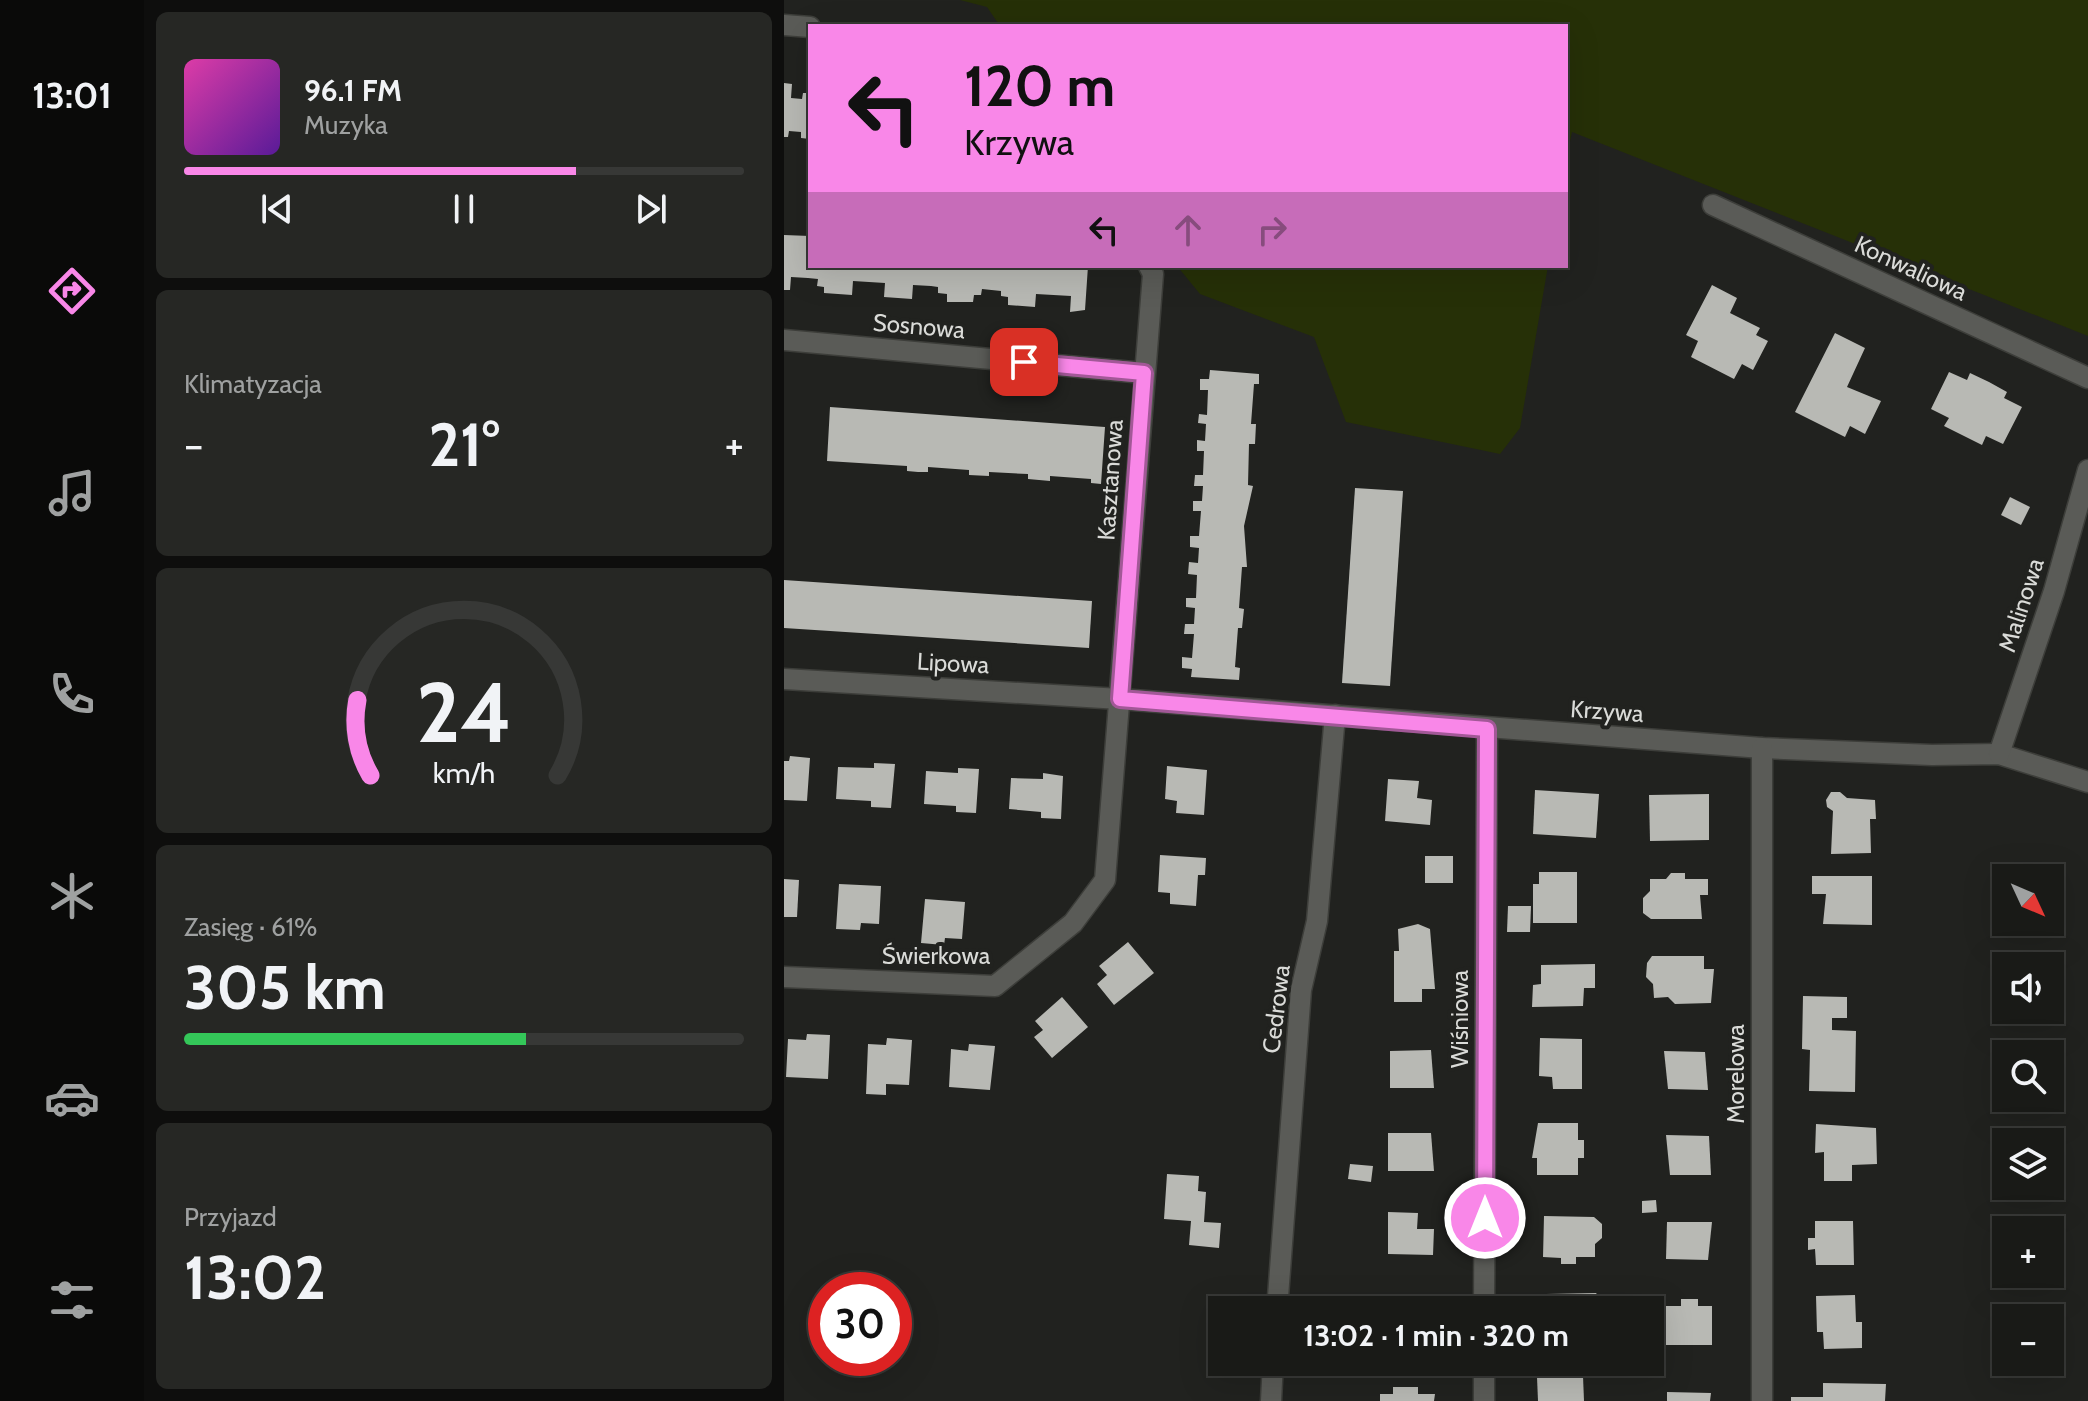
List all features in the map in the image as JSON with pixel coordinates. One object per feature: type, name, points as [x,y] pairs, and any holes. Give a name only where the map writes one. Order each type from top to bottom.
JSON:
[{"type":"street","points":[[784,25],[808,27]]},
{"type":"street","name":"Konwaliowa","points":[[1713,205],[2088,378]]},
{"type":"street","name":"Kasztanowa","points":[[1120,699],[1153,274],[1150,268]]},
{"type":"street","name":"Sosnowa","points":[[784,340],[1144,373]]},
{"type":"street","name":"Malinowa","points":[[1999,754],[2054,591],[2088,470]]},
{"type":"street","name":"Lipowa","points":[[784,679],[1120,699]]},
{"type":"street","name":"Krzywa","points":[[1120,699],[1762,748],[1932,755],[1999,754],[2088,782]]},
{"type":"street","name":"Świerkowa","points":[[784,977],[995,986],[1073,923],[1105,880],[1120,699]]},
{"type":"street","name":"Cedrowa","points":[[1278,1296],[1301,990],[1317,921],[1335,715]]},
{"type":"street","name":"Wiśniowa","points":[[1484,1296],[1487,729]]},
{"type":"street","name":"Morelowa","points":[[1762,748],[1762,1401]]},
{"type":"street","points":[[1271,1401],[1272,1376]]},
{"type":"street","points":[[1484,1376],[1484,1401]]},
{"type":"green space","points":[[960,0],[2088,0],[2088,336],[1572,132],[1568,151],[1568,24],[999,24],[987,7]]},
{"type":"green space","points":[[1179,268],[1548,268],[1520,428],[1500,454],[1346,422],[1314,337],[1200,294]]},
{"type":"building","points":[[784,83],[792,84],[791,98],[802,99],[803,93],[808,93],[808,139],[801,138],[801,132],[789,131],[788,137],[784,137]]},
{"type":"building","points":[[784,235],[808,236],[808,268],[1088,268],[1085,310],[1070,312],[1071,296],[1036,294],[1035,307],[1008,305],[1008,297],[1001,296],[1001,291],[982,289],[981,295],[974,295],[973,302],[947,302],[947,294],[938,293],[938,287],[913,285],[912,299],[884,297],[885,283],[853,281],[852,295],[824,293],[824,287],[817,286],[818,279],[791,277],[790,290],[784,290]]},
{"type":"building","points":[[1712,285],[1737,298],[1730,313],[1760,328],[1756,335],[1768,341],[1753,370],[1742,364],[1734,379],[1691,357],[1698,341],[1686,335]]},
{"type":"building","points":[[1835,333],[1865,348],[1847,387],[1881,401],[1865,434],[1850,426],[1845,437],[1795,412]]},
{"type":"building","points":[[1210,370],[1259,374],[1259,384],[1254,384],[1251,424],[1256,424],[1255,444],[1249,444],[1248,485],[1253,486],[1244,526],[1247,567],[1242,567],[1239,608],[1244,609],[1242,628],[1238,628],[1235,667],[1240,668],[1239,680],[1191,677],[1192,669],[1182,668],[1182,657],[1192,658],[1194,634],[1184,634],[1185,624],[1194,624],[1195,608],[1186,607],[1186,598],[1196,598],[1197,575],[1188,574],[1189,562],[1198,563],[1199,548],[1190,547],[1190,536],[1199,536],[1201,511],[1193,511],[1193,501],[1202,501],[1203,486],[1194,486],[1195,475],[1203,475],[1204,451],[1197,451],[1197,440],[1205,441],[1206,424],[1198,423],[1199,414],[1207,415],[1208,390],[1200,390],[1200,379],[1209,379]]},
{"type":"building","points":[[1949,372],[1967,380],[1970,373],[1989,382],[2007,392],[2004,398],[2022,407],[2003,444],[1986,436],[1982,445],[1944,426],[1949,418],[1931,409]]},
{"type":"building","points":[[830,407],[1105,427],[1101,484],[1091,483],[1091,479],[1050,476],[1050,481],[1028,479],[1028,474],[989,472],[989,476],[969,475],[969,470],[928,467],[928,472],[918,472],[907,471],[907,466],[827,461]]},
{"type":"building","points":[[1355,488],[1403,491],[1390,686],[1342,683]]},
{"type":"building","points":[[2010,497],[2030,507],[2021,525],[2001,515]]},
{"type":"building","points":[[784,580],[1092,601],[1089,648],[784,628]]},
{"type":"building","points":[[790,756],[810,758],[807,801],[784,800],[784,761],[789,761]]},
{"type":"building","points":[[874,763],[895,764],[891,808],[871,807],[871,801],[836,799],[838,767],[874,768]]},
{"type":"building","points":[[1167,766],[1207,770],[1204,815],[1176,813],[1177,801],[1165,799]]},
{"type":"building","points":[[958,768],[979,769],[976,813],[956,812],[956,806],[924,804],[926,771],[958,773]]},
{"type":"building","points":[[1043,773],[1063,776],[1061,819],[1041,818],[1041,812],[1009,809],[1011,778],[1043,779]]},
{"type":"building","points":[[1388,779],[1419,781],[1417,798],[1432,800],[1430,825],[1385,821]]},
{"type":"building","points":[[1535,790],[1599,794],[1596,838],[1533,834]]},
{"type":"building","points":[[1831,792],[1840,792],[1847,798],[1875,800],[1876,819],[1870,819],[1871,853],[1831,854],[1833,811],[1827,807],[1826,800]]},
{"type":"building","points":[[1709,794],[1709,840],[1650,841],[1649,795]]},
{"type":"building","points":[[1160,855],[1206,858],[1205,875],[1198,875],[1196,906],[1170,904],[1170,893],[1158,892]]},
{"type":"building","points":[[1425,856],[1453,856],[1453,883],[1425,883]]},
{"type":"building","points":[[1539,872],[1577,872],[1577,923],[1533,923],[1533,884],[1539,884]]},
{"type":"building","points":[[1671,873],[1685,873],[1685,879],[1708,879],[1708,895],[1700,895],[1702,919],[1651,919],[1643,913],[1643,898],[1650,891],[1650,879],[1666,879]]},
{"type":"building","points":[[1812,876],[1872,876],[1872,925],[1823,924],[1826,894],[1812,894]]},
{"type":"building","points":[[784,879],[799,880],[797,917],[784,917]]},
{"type":"building","points":[[839,884],[881,886],[879,924],[861,923],[860,930],[836,929]]},
{"type":"building","points":[[925,899],[965,902],[962,939],[945,938],[944,945],[921,943]]},
{"type":"building","points":[[1508,906],[1531,906],[1530,932],[1507,932]]},
{"type":"building","points":[[1418,924],[1430,929],[1435,989],[1422,989],[1422,1002],[1394,1002],[1394,951],[1399,951],[1398,929]]},
{"type":"building","points":[[1128,942],[1154,973],[1114,1005],[1097,984],[1107,975],[1099,966]]},
{"type":"building","points":[[1652,956],[1704,956],[1704,969],[1714,969],[1711,1003],[1675,1004],[1668,997],[1654,998],[1653,984],[1646,977],[1647,963]]},
{"type":"building","points":[[1595,964],[1595,988],[1584,988],[1583,1006],[1532,1007],[1533,985],[1541,984],[1541,965]]},
{"type":"building","points":[[1803,996],[1847,997],[1847,1018],[1832,1018],[1832,1030],[1856,1031],[1855,1092],[1809,1091],[1810,1050],[1802,1049]]},
{"type":"building","points":[[1062,997],[1088,1027],[1052,1058],[1034,1037],[1043,1030],[1035,1021]]},
{"type":"building","points":[[807,1034],[830,1035],[828,1079],[786,1077],[788,1039],[806,1040]]},
{"type":"building","points":[[887,1038],[912,1040],[909,1085],[886,1084],[886,1095],[866,1094],[868,1044],[886,1045]]},
{"type":"building","points":[[1540,1038],[1582,1039],[1582,1089],[1553,1089],[1552,1077],[1539,1076]]},
{"type":"building","points":[[969,1044],[995,1046],[990,1090],[949,1087],[951,1049],[968,1051]]},
{"type":"building","points":[[1431,1050],[1434,1088],[1390,1088],[1390,1051]]},
{"type":"building","points":[[1664,1051],[1705,1052],[1708,1090],[1668,1089]]},
{"type":"building","points":[[1538,1123],[1578,1123],[1578,1140],[1584,1140],[1584,1158],[1578,1158],[1578,1175],[1537,1175],[1537,1158],[1532,1158]]},
{"type":"building","points":[[1816,1124],[1876,1128],[1877,1164],[1852,1165],[1852,1181],[1824,1181],[1824,1152],[1815,1153]]},
{"type":"building","points":[[1388,1133],[1431,1133],[1434,1171],[1388,1171]]},
{"type":"building","points":[[1666,1135],[1709,1136],[1711,1175],[1670,1175]]},
{"type":"building","points":[[1350,1164],[1373,1166],[1371,1182],[1348,1179]]},
{"type":"building","points":[[1167,1174],[1199,1176],[1198,1191],[1206,1192],[1204,1222],[1221,1223],[1219,1248],[1189,1245],[1191,1221],[1164,1219]]},
{"type":"building","points":[[1656,1200],[1657,1212],[1642,1213],[1642,1201]]},
{"type":"building","points":[[1388,1212],[1418,1213],[1417,1229],[1434,1229],[1433,1255],[1388,1254]]},
{"type":"building","points":[[1544,1216],[1594,1217],[1602,1224],[1602,1238],[1595,1244],[1595,1257],[1576,1257],[1576,1264],[1561,1264],[1561,1258],[1543,1257]]},
{"type":"building","points":[[1815,1221],[1853,1221],[1854,1265],[1816,1265],[1815,1249],[1808,1250],[1808,1238],[1815,1238]]},
{"type":"building","points":[[1667,1222],[1712,1222],[1708,1260],[1666,1259]]},
{"type":"building","points":[[1596,1293],[1598,1296],[1546,1296]]},
{"type":"building","points":[[1855,1295],[1856,1322],[1862,1322],[1862,1348],[1824,1349],[1823,1332],[1817,1332],[1816,1296]]},
{"type":"building","points":[[1681,1299],[1698,1299],[1698,1306],[1712,1306],[1712,1345],[1664,1345],[1664,1306],[1681,1306]]},
{"type":"building","points":[[1583,1376],[1584,1401],[1538,1401],[1537,1377]]},
{"type":"building","points":[[1823,1383],[1886,1384],[1885,1401],[1791,1401],[1791,1397],[1823,1397]]},
{"type":"building","points":[[1393,1387],[1418,1387],[1418,1394],[1435,1394],[1434,1401],[1380,1401],[1380,1394],[1393,1394]]},
{"type":"building","points":[[1667,1392],[1711,1393],[1710,1401],[1667,1401]]},
{"type":"route","points":[[1024,362],[1144,373],[1120,699],[1487,729],[1485,1218]]}]
